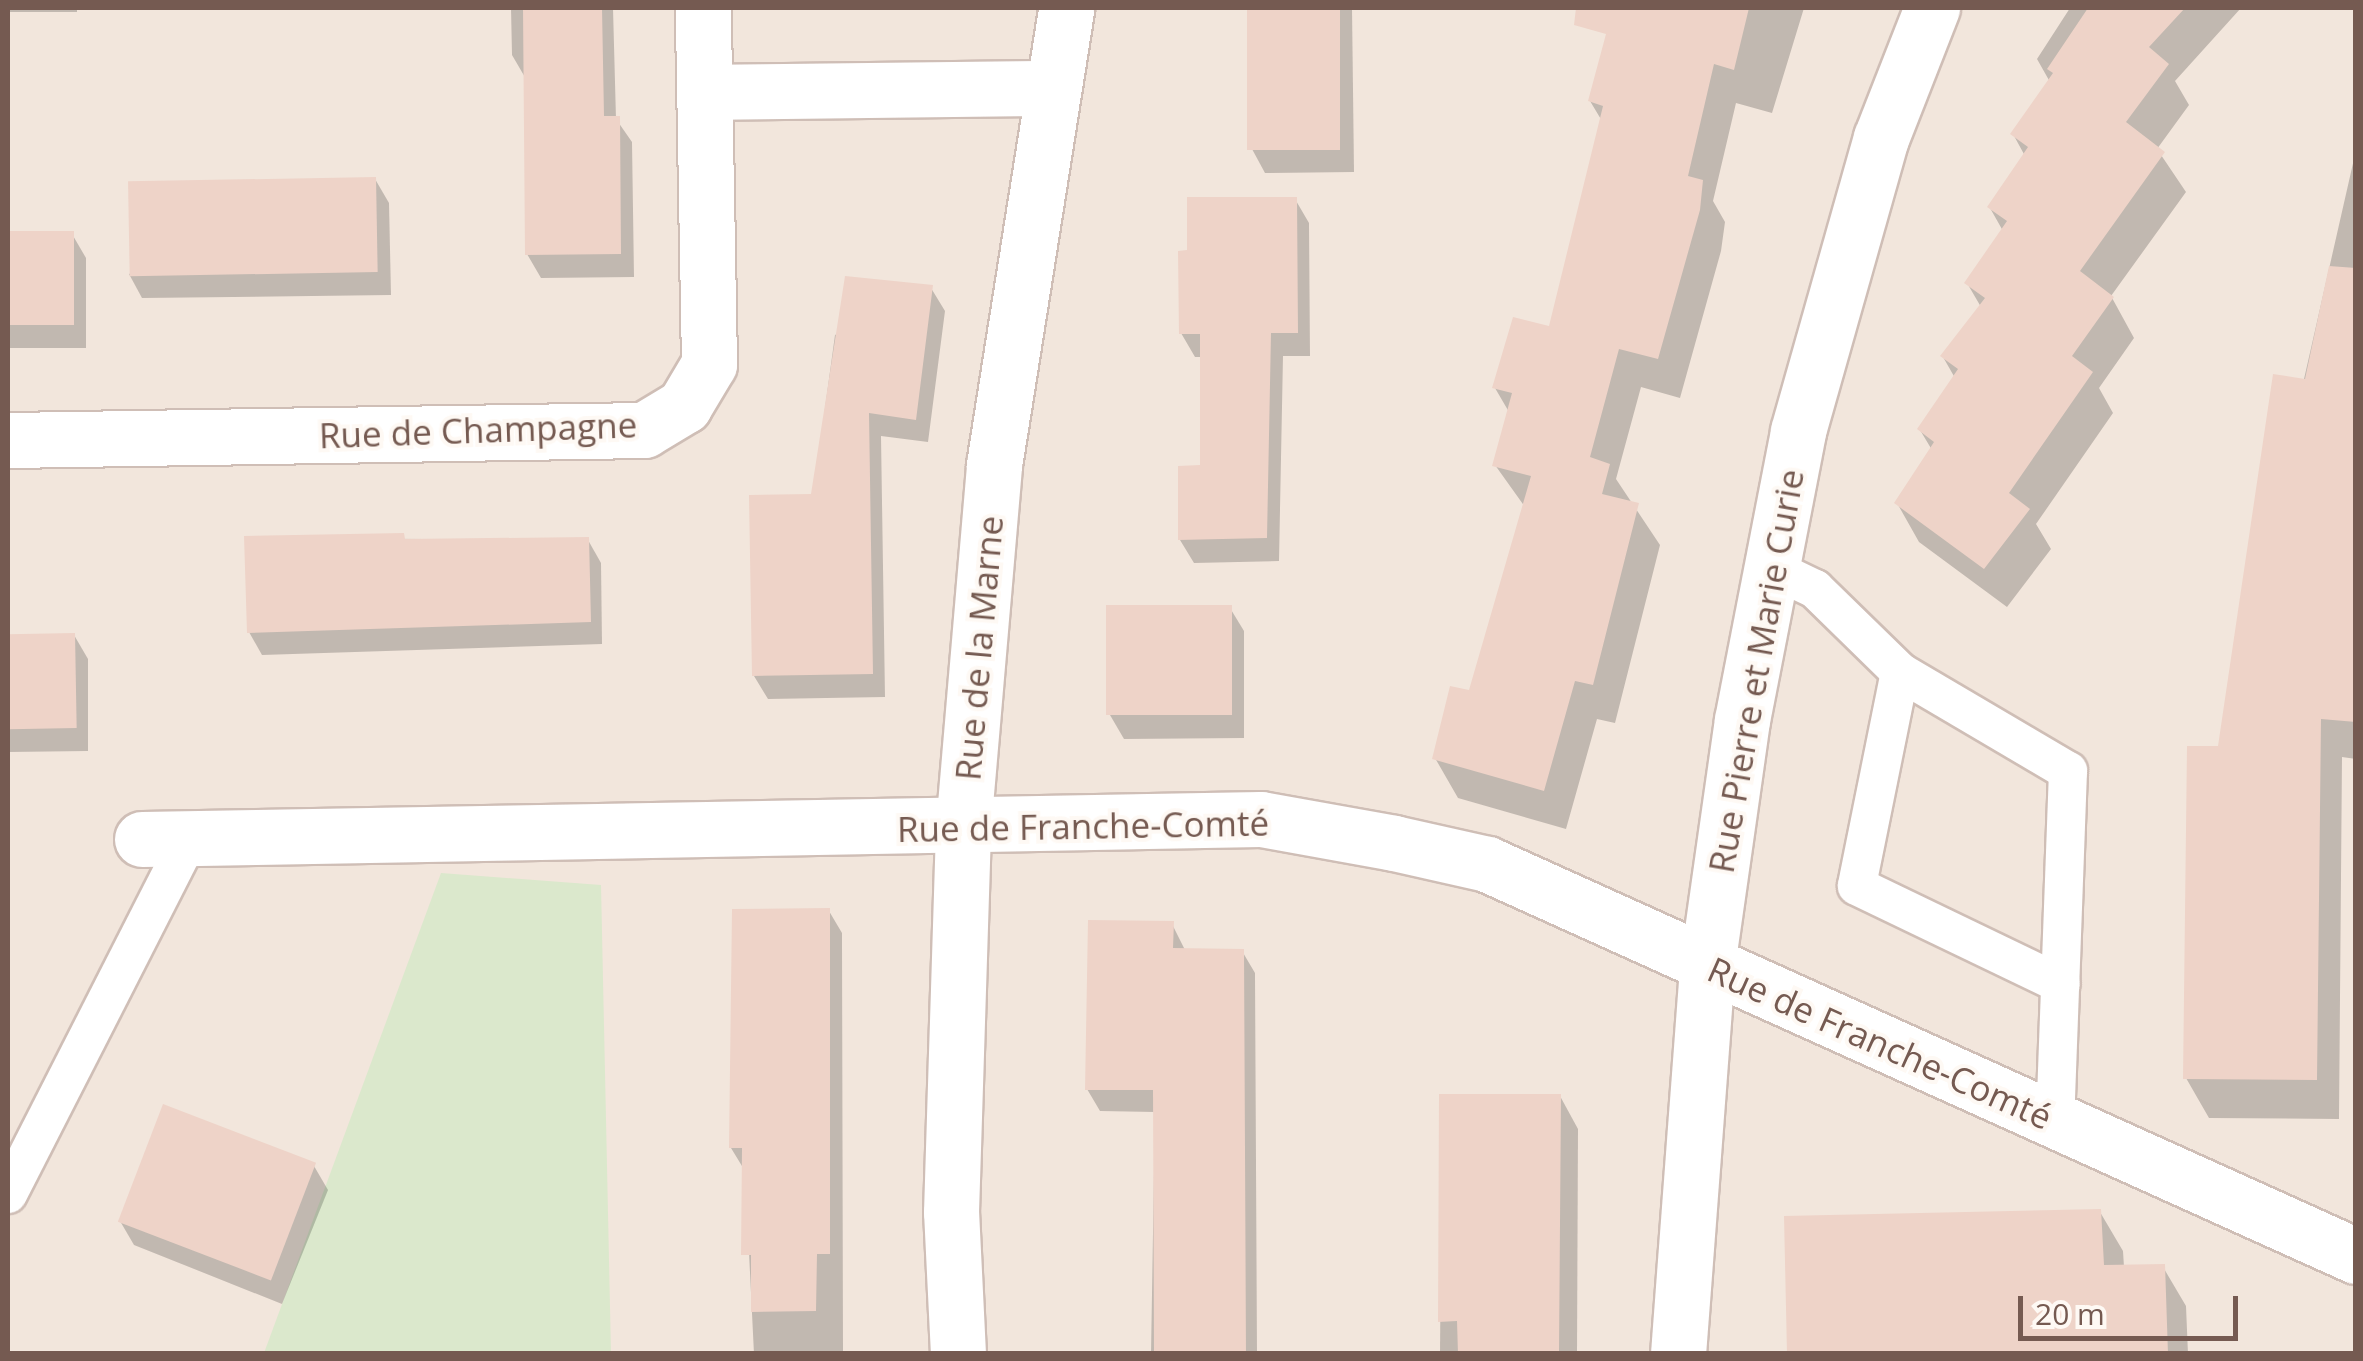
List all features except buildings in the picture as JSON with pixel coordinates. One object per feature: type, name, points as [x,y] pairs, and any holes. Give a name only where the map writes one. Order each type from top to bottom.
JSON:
[{"type":"street","name":"Rue de Champagne","points":[[8,440],[644,430],[684,406],[709,364],[704,8]]},
{"type":"street","name":"Rue de la Marne","points":[[958,1354],[951,1212],[963,828],[994,464],[1066,8]]},
{"type":"street","name":"Rue Pierre et Marie Curie","points":[[1678,1354],[1707,966],[1742,720],[1798,431],[1880,138],[1932,8]]},
{"type":"street","points":[[705,92],[1054,88]]},
{"type":"street","name":"Rue de Franche-Comté","points":[[166,839],[963,828],[1262,819],[1394,843],[1488,864],[2356,1256]]},
{"type":"lane","points":[[1772,568],[1814,589],[1900,672],[2068,771],[2056,1122]]},
{"type":"lane","points":[[1900,672],[1858,886],[2061,984]]},
{"type":"lane","points":[[8,1194],[166,839]]},
{"type":"shaded area","points":[[8,8],[2355,8],[2355,1353],[8,1353]]},
{"type":"green space","points":[[441,873],[601,885],[611,1353],[264,1353]]}]
